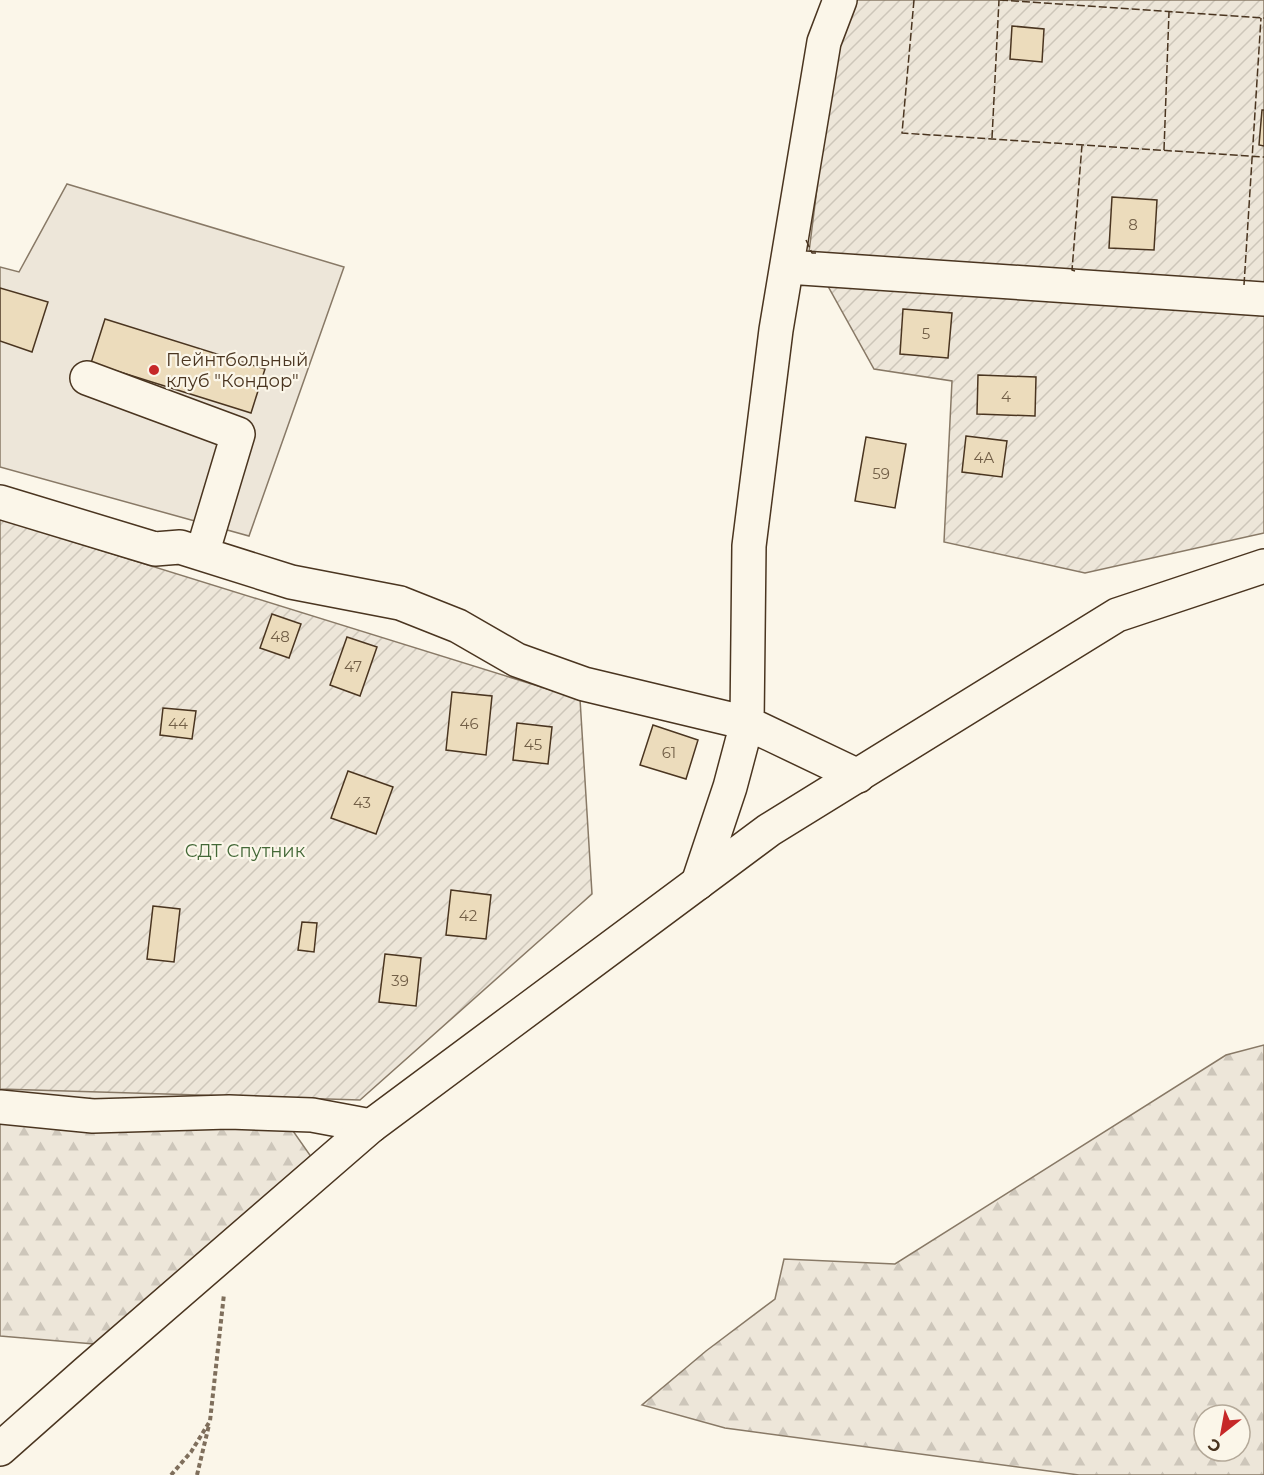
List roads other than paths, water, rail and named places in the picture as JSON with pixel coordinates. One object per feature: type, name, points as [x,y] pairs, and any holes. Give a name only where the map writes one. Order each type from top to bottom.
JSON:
[{"type":"main road","points":[[698,883],[730,787],[747,723],[749,546],[776,330],[824,42],[840,0]]},
{"type":"main road","points":[[787,267],[1264,299]]},
{"type":"main road","points":[[87,378],[238,434],[202,554]]},
{"type":"main road","points":[[0,502],[155,549],[180,547],[291,582],[400,603],[458,626],[517,660],[584,684],[747,723],[858,776]]},
{"type":"main road","points":[[0,1449],[371,1126],[769,830],[1117,615],[1264,566]]},
{"type":"main road","points":[[0,1107],[93,1116],[229,1112],[312,1115],[371,1126]]},
{"type":"place","name":"Пейнтбольный клуб \"Кондор\"","points":[[154,370]]},
{"type":"park label","name":"СДТ Спутник","points":[[245,851]]}]
